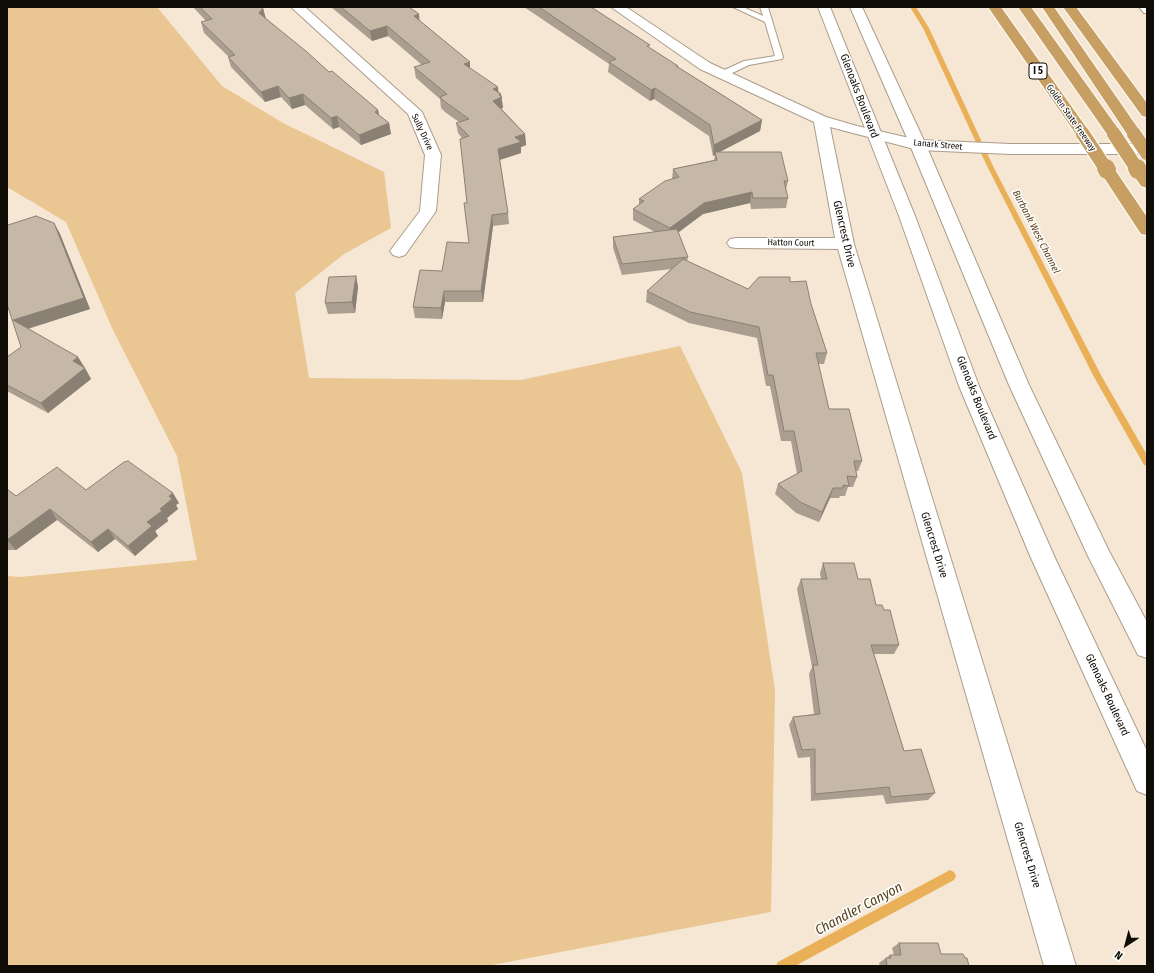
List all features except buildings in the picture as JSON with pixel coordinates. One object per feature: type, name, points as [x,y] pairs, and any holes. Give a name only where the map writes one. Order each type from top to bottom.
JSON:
[{"type":"highway","name":"Golden State Freeway","points":[[994,7],[1083,134],[1147,230]]},
{"type":"highway","points":[[1024,7],[1114,134],[1142,177]]},
{"type":"highway","points":[[1048,7],[1147,153]]},
{"type":"highway","points":[[1069,7],[1147,113]]},
{"type":"street","name":"Sully Drive","points":[[297,7],[415,112],[433,155],[428,211],[399,251]]},
{"type":"street","name":"Glenoaks Boulevard","points":[[824,7],[873,134],[907,216],[969,386],[1043,558],[1147,781]]},
{"type":"street","points":[[856,7],[918,144],[1019,385],[1100,556],[1147,647]]},
{"type":"street","name":"Lanark Street","points":[[621,8],[705,66],[821,120],[873,134],[918,144],[950,147],[1011,149],[1147,149]]},
{"type":"street","name":"Glencrest Drive","points":[[821,120],[845,244],[1060,966]]},
{"type":"street","name":"Hatton Court","points":[[736,243],[845,244]]},
{"type":"lane","points":[[737,7],[768,20]]},
{"type":"lane","points":[[723,74],[748,64],[779,57],[764,7]]},
{"type":"lane","points":[[1143,7],[1147,11]]},
{"type":"shaded area","points":[[7,7],[157,7],[222,86],[283,123],[384,172],[391,228],[344,254],[295,293],[309,378],[521,380],[680,346],[742,473],[775,690],[771,912],[487,966],[7,966],[7,576],[20,577],[197,560],[177,456],[112,328],[66,222],[7,187]]},
{"type":"waterway","name":"Burbank West Channel","points":[[913,7],[926,28],[990,166],[1098,377],[1147,463]]},
{"type":"waterway","name":"Chandler Canyon","points":[[782,966],[950,876]]}]
